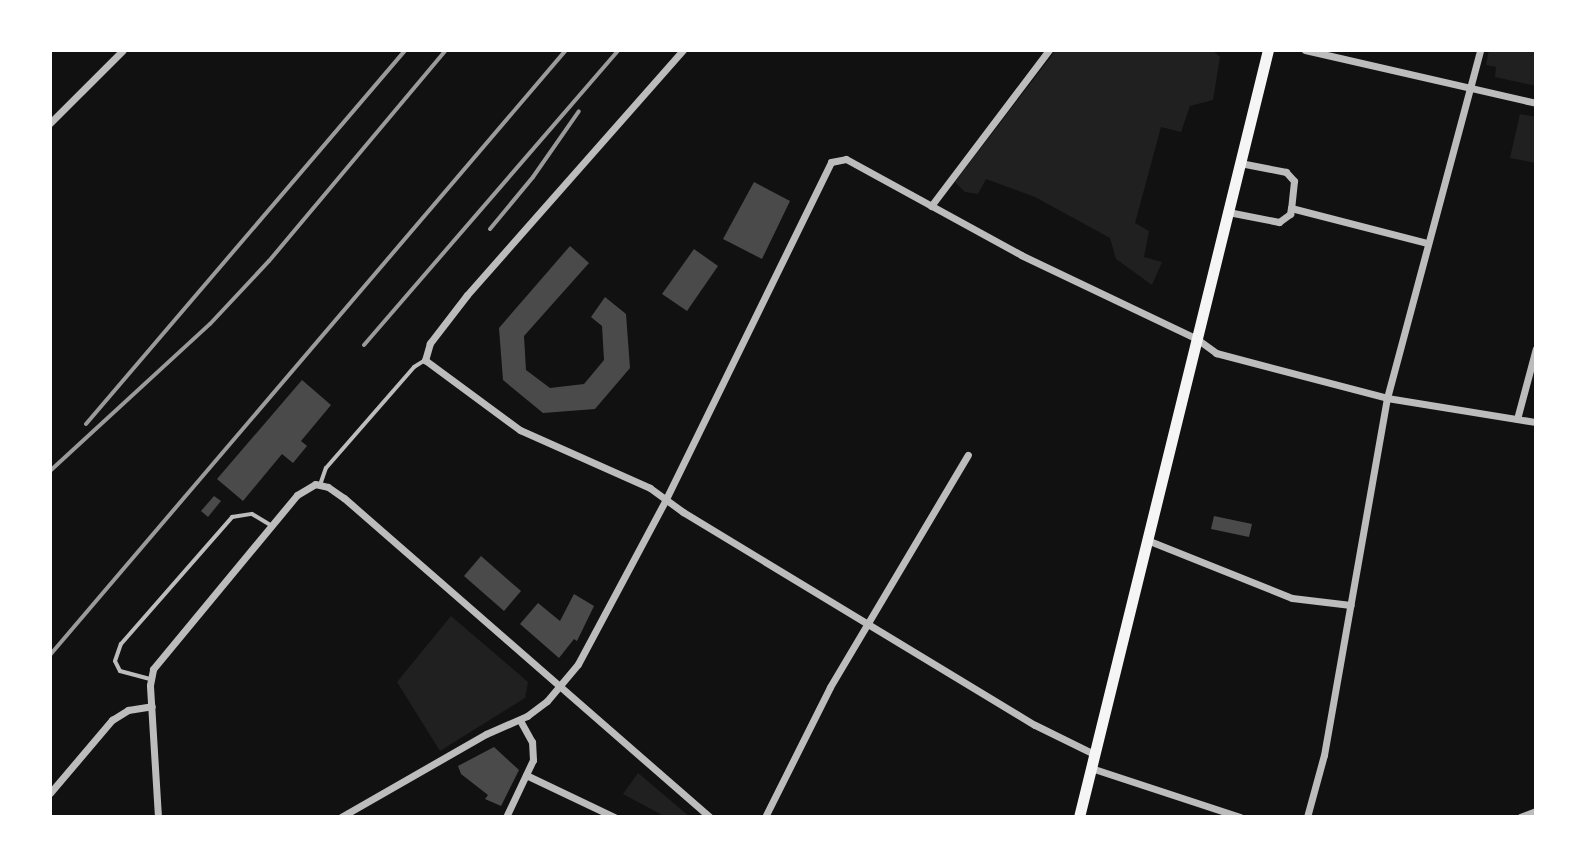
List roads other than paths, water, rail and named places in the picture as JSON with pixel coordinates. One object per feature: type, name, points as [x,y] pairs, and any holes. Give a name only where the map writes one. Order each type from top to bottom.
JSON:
[{"type":"main road","points":[[1079,817],[1268,50]]},
{"type":"street","points":[[50,123],[123,50]]},
{"type":"street","points":[[683,50],[467,295],[430,343],[425,360],[520,430],[650,488],[1062,741],[1094,754]]},
{"type":"street","points":[[931,206],[1049,50]]},
{"type":"street","points":[[1305,50],[1536,103]]},
{"type":"street","points":[[1307,817],[1324,755],[1387,398],[1480,50]]},
{"type":"street","points":[[341,817],[486,734],[536,710],[584,656],[666,499],[831,162],[846,159],[1021,255],[1197,339],[1216,353],[1387,398],[1536,422]]},
{"type":"street","points":[[1228,212],[1279,222],[1290,214],[1294,181],[1286,172],[1240,163]]},
{"type":"street","points":[[1291,208],[1427,243]]},
{"type":"street","points":[[1517,419],[1536,348]]},
{"type":"street","points":[[765,817],[867,621],[968,455]]},
{"type":"street","points":[[158,817],[150,679],[155,665],[303,490],[320,485],[344,498],[710,817]]},
{"type":"street","points":[[1147,540],[1292,598],[1351,605]]},
{"type":"street","points":[[50,793],[112,720],[128,710],[152,706]]},
{"type":"street","points":[[506,817],[534,752],[520,720]]},
{"type":"street","points":[[1091,768],[1240,817]]},
{"type":"street","points":[[526,775],[614,817]]},
{"type":"street","points":[[1520,817],[1536,811]]},
{"type":"lane","points":[[320,485],[326,468],[414,367],[425,360]]},
{"type":"lane","points":[[150,679],[120,671],[115,661],[121,644],[232,517],[252,514],[272,527]]},
{"type":"railway","points":[[86,424],[405,50]]},
{"type":"railway","points":[[50,471],[210,324],[269,261],[446,50]]},
{"type":"railway","points":[[50,655],[566,50]]},
{"type":"railway","points":[[364,345],[619,50]]},
{"type":"railway","points":[[490,229],[533,177],[579,111]]}]
